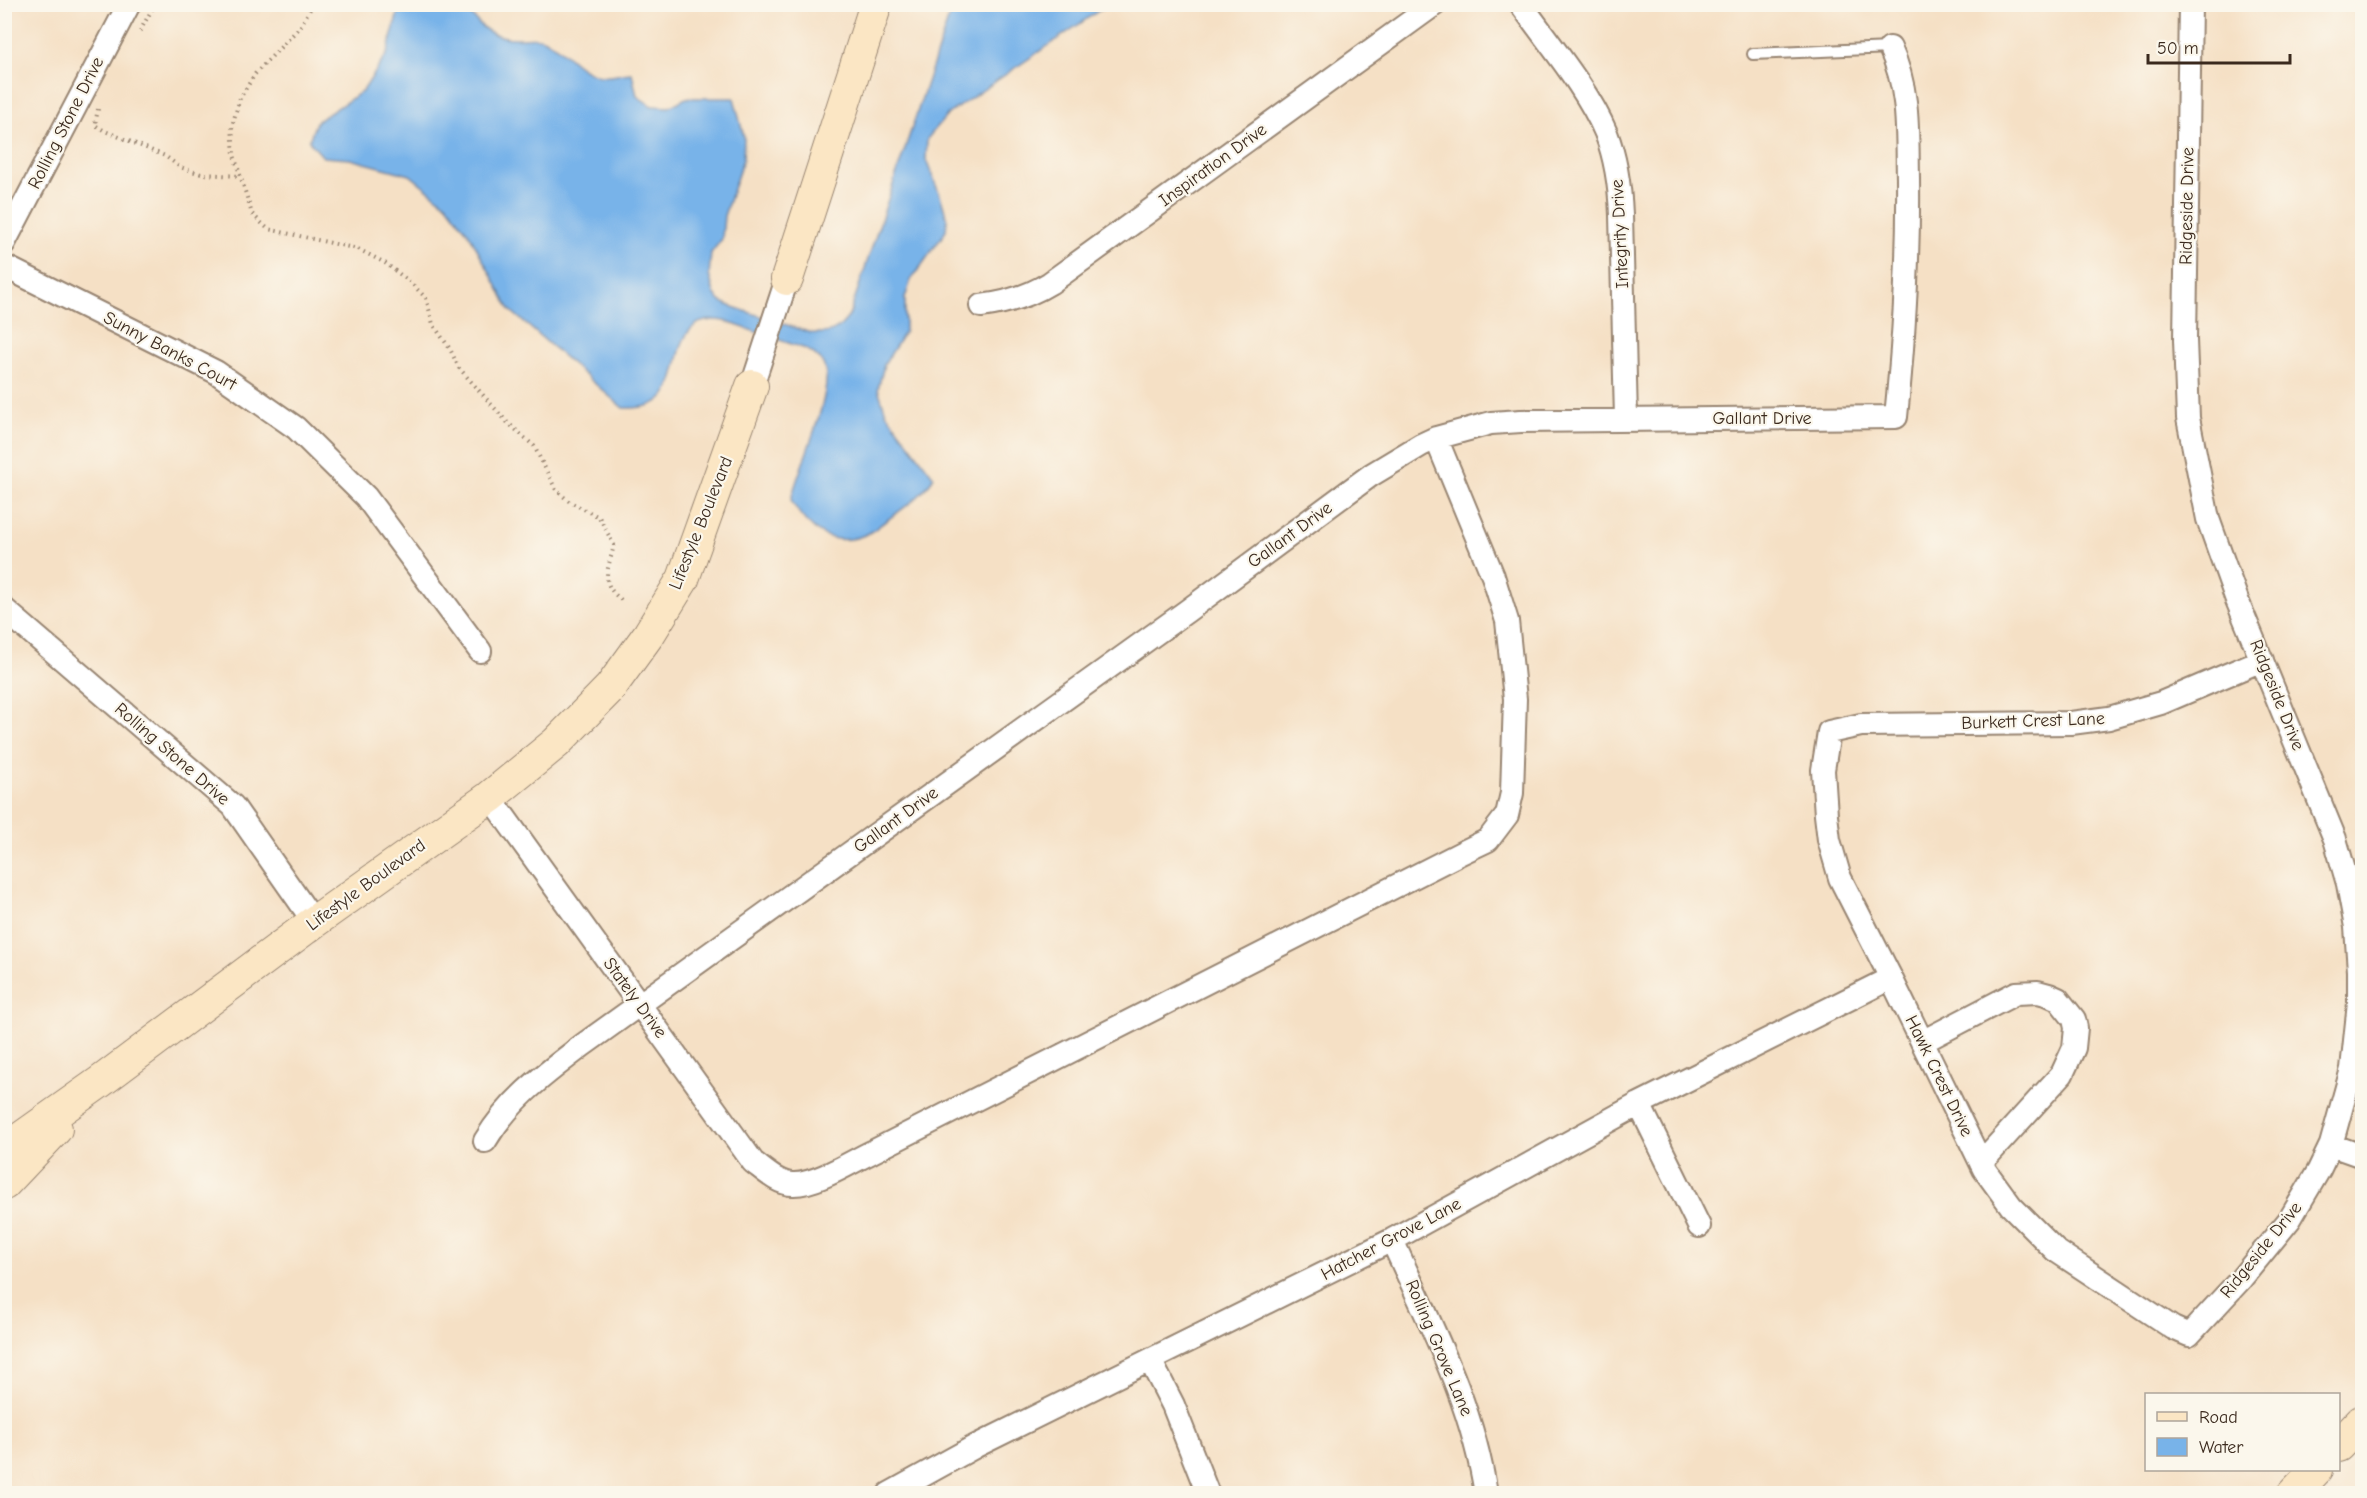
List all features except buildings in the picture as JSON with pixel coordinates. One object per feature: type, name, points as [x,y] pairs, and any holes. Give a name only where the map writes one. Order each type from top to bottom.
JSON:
[{"type":"street","name":"Rolling Stone Drive","points":[[4,243],[129,4]]},
{"type":"street","name":"Lifestyle Boulevard","points":[[4,1150],[100,1082],[314,922],[490,797],[556,743],[610,688],[649,634],[683,579],[752,386],[876,4]]},
{"type":"street","name":"Inspiration Drive","points":[[981,306],[1008,301],[1038,291],[1435,4]]},
{"type":"street","name":"Integrity Drive","points":[[1521,4],[1591,105],[1611,149],[1620,195],[1626,420]]},
{"type":"street","name":"Ridgeside Drive","points":[[2189,1335],[2240,1280],[2290,1219],[2331,1145],[2352,1069],[2356,1041],[2359,971],[2356,927],[2348,884],[2335,839],[2262,660],[2208,519],[2188,418],[2185,340],[2190,4]]},
{"type":"street","name":"Gallant Drive","points":[[484,1141],[499,1117],[545,1074],[1197,604],[1371,475],[1421,444],[1491,423],[1896,417],[1905,328],[1909,251],[1907,106],[1900,69],[1890,48]]},
{"type":"street","name":"Sunny Banks Court","points":[[4,266],[216,372],[296,428],[366,497],[480,651]]},
{"type":"street","name":"Stately Drive","points":[[490,797],[753,1162],[774,1178],[792,1185],[813,1180],[1488,840],[1497,830],[1507,815],[1512,793],[1515,699],[1507,621],[1493,576],[1436,438]]},
{"type":"street","name":"Rolling Stone Drive","points":[[4,609],[233,806],[314,922]]},
{"type":"street","name":"Burkett Crest Lane","points":[[1829,732],[1861,725],[2071,723],[2109,718],[2161,703],[2262,660]]},
{"type":"street","name":"Hawk Crest Drive","points":[[1829,732],[1825,750],[1824,791],[1833,858],[1840,878],[1981,1163],[2011,1206],[2055,1250],[2173,1328],[2189,1335]]},
{"type":"street","name":"Hatcher Grove Lane","points":[[889,1494],[924,1473],[1392,1240],[1639,1104],[1891,978]]},
{"type":"street","points":[[1922,1042],[2016,993],[2049,994],[2058,999],[2074,1019],[2076,1028],[2074,1048],[2062,1074],[1981,1163]]},
{"type":"street","name":"Lifestyle Boulevard","points":[[4,1184],[100,1082]]},
{"type":"street","points":[[1639,1104],[1700,1227]]},
{"type":"street","points":[[2331,1145],[2362,1156]]},
{"type":"street","name":"Rolling Grove Lane","points":[[1392,1240],[1462,1394],[1479,1449],[1486,1494]]},
{"type":"street","points":[[1150,1360],[1173,1405],[1208,1494]]},
{"type":"street","points":[[2340,1444],[2362,1421]]},
{"type":"street","points":[[2293,1494],[2315,1471]]},
{"type":"lane","points":[[1753,54],[1890,48]]},
{"type":"path","points":[[138,33],[155,4]]},
{"type":"path","points":[[313,4],[300,27],[255,74],[240,98],[232,126],[234,155],[252,214],[268,229],[358,249],[385,263],[426,298],[433,324],[450,348],[459,368],[507,422],[534,446],[556,489],[570,502],[599,517],[614,545],[607,569],[606,584],[613,594],[624,602]]},
{"type":"path","points":[[99,104],[95,124],[105,131],[165,156],[180,167],[201,174],[240,176]]},
{"type":"water","points":[[400,5],[465,5],[481,26],[494,34],[510,38],[543,39],[584,69],[600,76],[632,73],[637,96],[652,106],[669,107],[686,98],[734,98],[744,137],[743,159],[724,216],[722,239],[711,253],[709,275],[714,293],[720,301],[730,306],[811,333],[818,333],[833,331],[841,326],[849,316],[953,5],[1107,5],[948,114],[927,139],[926,160],[947,219],[946,231],[911,280],[905,298],[905,331],[884,365],[878,389],[886,413],[934,477],[924,490],[909,504],[867,534],[843,540],[822,534],[805,520],[791,500],[824,397],[825,369],[815,355],[806,349],[724,321],[706,321],[694,326],[686,335],[674,375],[662,398],[649,406],[623,408],[510,310],[469,234],[447,205],[410,175],[350,159],[323,157],[309,141],[316,122],[363,91],[387,54]]}]
